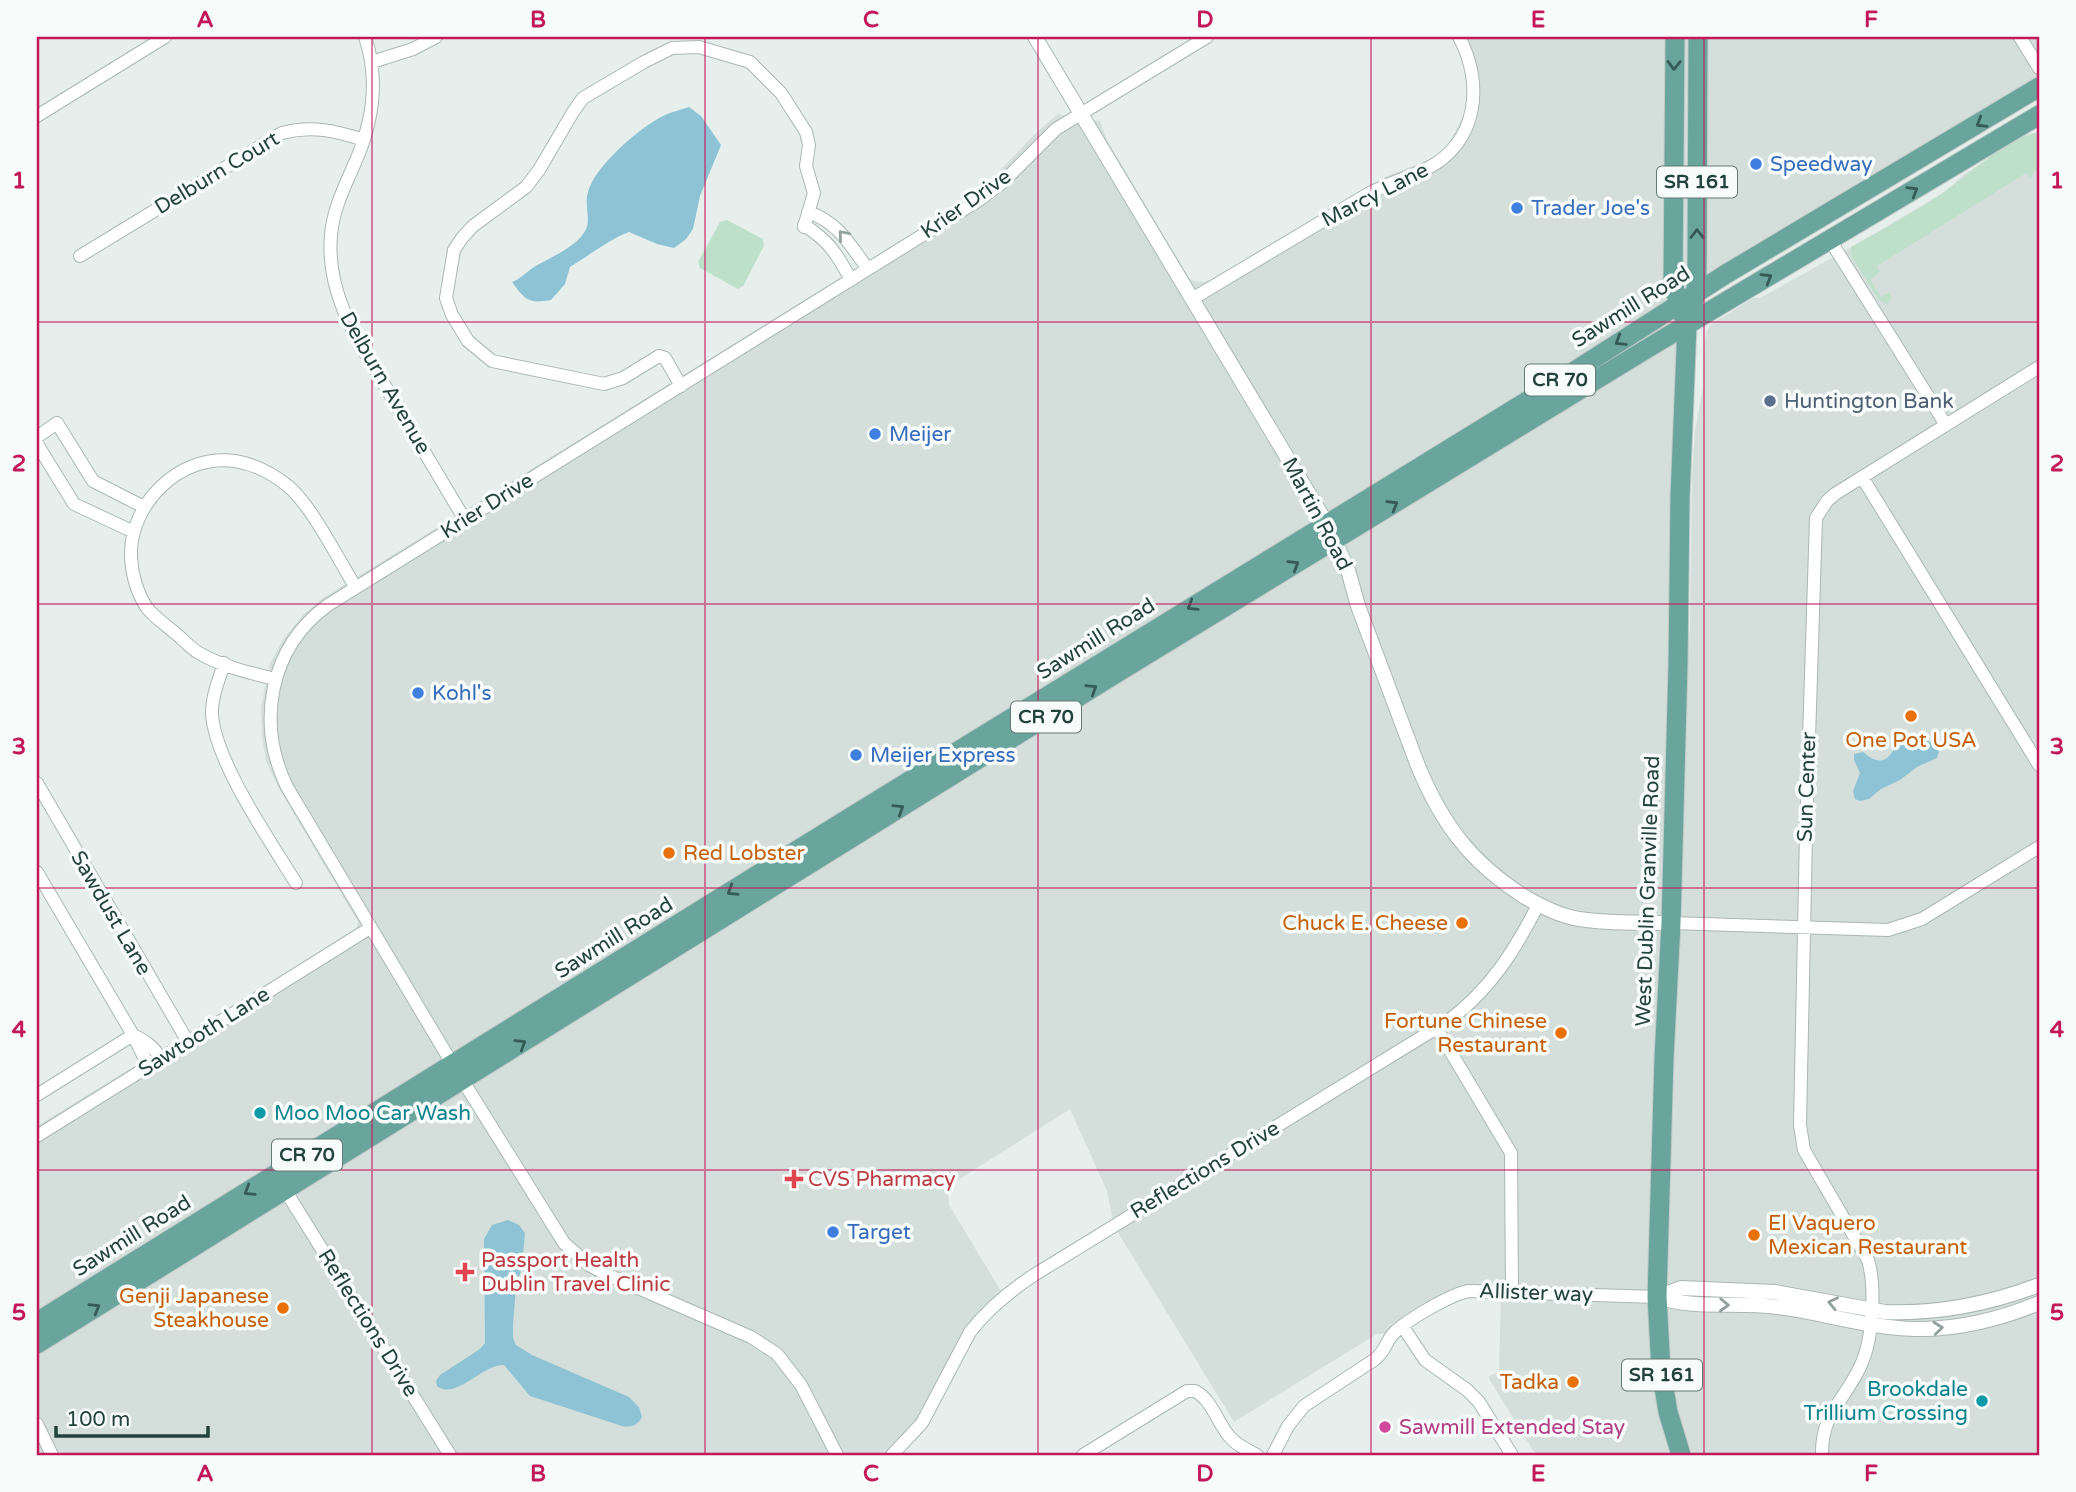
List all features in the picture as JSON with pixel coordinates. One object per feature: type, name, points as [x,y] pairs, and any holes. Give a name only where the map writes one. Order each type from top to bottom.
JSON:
[{"type":"main road","name":"West Dublin Granville Road","points":[[1675,37],[1673,284],[1687,325]]},
{"type":"main road","name":"West Dublin Granville Road","points":[[1681,1455],[1668,1412],[1661,1370],[1657,1297],[1671,923],[1680,497],[1687,325],[1696,293],[1698,37]]},
{"type":"main road","name":"Sawmill Road","points":[[1331,532],[1537,394],[1678,304],[2039,87]]},
{"type":"main road","name":"Sawmill Road","points":[[37,1322],[458,1072],[1331,532],[1687,325],[2039,115]]},
{"type":"main road","name":"Sawmill Road","points":[[37,1344],[285,1190],[458,1072]]},
{"type":"street","points":[[37,116],[165,37]]},
{"type":"street","name":"Delburn Avenue","points":[[365,37],[372,62],[372,111],[364,140],[339,197],[331,231],[335,285],[350,326],[465,520]]},
{"type":"street","points":[[372,62],[413,49],[436,37]]},
{"type":"street","name":"Martin Road","points":[[1035,37],[1331,532],[1348,570],[1358,606],[1406,736],[1438,811],[1463,846],[1479,863],[1538,905],[1579,919],[1671,923]]},
{"type":"street","name":"Krier Drive","points":[[837,1455],[797,1378],[786,1363],[770,1349],[739,1331],[589,1265],[573,1252],[556,1230],[290,794],[273,752],[270,727],[275,679],[283,659],[301,630],[320,611],[994,189],[1045,138],[1207,37]]},
{"type":"street","name":"Marcy Lane","points":[[1192,299],[1357,200],[1391,182],[1428,168],[1450,152],[1466,130],[1474,96],[1470,62],[1459,37]]},
{"type":"street","points":[[2020,37],[2039,68]]},
{"type":"street","points":[[681,386],[665,358],[659,356],[623,378],[604,384],[492,361],[468,341],[452,315],[446,298],[454,250],[462,238],[473,226],[526,187],[573,112],[592,92],[672,48],[699,47],[750,62],[781,93],[806,132],[809,145],[807,166],[814,193],[804,226],[826,240],[851,280]]},
{"type":"street","name":"Delburn Court","points":[[80,256],[282,134],[296,130],[325,129],[364,140]]},
{"type":"street","points":[[808,212],[825,218],[840,230],[867,269]]},
{"type":"street","points":[[1830,240],[1946,425]]},
{"type":"street","name":"Sun Center","points":[[1822,1455],[1824,1427],[1864,1358],[1871,1317],[1872,1273],[1868,1260],[1804,1150],[1801,1135],[1816,518],[1827,501],[1862,477],[2039,367]]},
{"type":"street","points":[[37,437],[57,423],[93,481],[144,508]]},
{"type":"street","points":[[37,444],[74,504],[134,532]]},
{"type":"street","points":[[275,679],[199,653],[148,609],[140,595],[132,566],[134,532],[144,508],[160,486],[196,466],[221,460],[264,470],[290,487],[312,516],[356,587]]},
{"type":"street","points":[[1862,477],[2039,765]]},
{"type":"street","points":[[224,663],[215,690],[212,712],[215,735],[244,795],[296,883]]},
{"type":"street","name":"Sawdust Lane","points":[[37,783],[188,1042]]},
{"type":"street","points":[[1671,923],[1888,930],[1913,923],[2039,847]]},
{"type":"street","points":[[37,872],[149,1067]]},
{"type":"street","name":"Reflections Drive","points":[[892,1455],[922,1423],[970,1332],[1012,1290],[1437,1029],[1468,1005],[1493,980],[1513,951],[1538,905]]},
{"type":"street","name":"Sawtooth Lane","points":[[37,1136],[370,928]]},
{"type":"street","points":[[1437,1029],[1511,1153],[1512,1292]]},
{"type":"street","points":[[133,1035],[145,1041],[161,1059]]},
{"type":"street","points":[[37,1095],[133,1035]]},
{"type":"street","name":"Reflections Drive","points":[[285,1190],[450,1455]]},
{"type":"street","points":[[1871,1317],[1988,1302],[2039,1284]]},
{"type":"street","points":[[1657,1297],[1681,1288],[1794,1294],[1912,1329],[1988,1320],[2039,1303]]},
{"type":"street","name":"Allister way","points":[[1273,1455],[1297,1412],[1374,1360],[1385,1351],[1394,1333],[1455,1294],[1469,1291],[1657,1297]]},
{"type":"street","points":[[1403,1327],[1424,1360],[1467,1390],[1479,1402],[1512,1455]]},
{"type":"street","points":[[1083,1455],[1187,1391],[1195,1391],[1206,1399],[1228,1436],[1257,1455]]},
{"type":"street","points":[[37,1424],[52,1455]]},
{"type":"shaded area","points":[[1451,37],[2039,37],[2039,78],[37,1315],[37,1126],[356,930],[358,922],[278,787],[266,761],[262,737],[261,707],[270,663],[284,638],[304,614],[323,598],[979,192],[1058,114],[1100,121],[1107,140],[1189,278],[1204,282],[1210,280],[1387,176],[1433,158],[1447,146],[1464,115],[1468,98],[1461,55]]},
{"type":"shaded area","points":[[2039,132],[2039,1455],[1536,1455],[1488,1377],[1499,1371],[1501,1293],[1469,1291],[1393,1333],[1377,1334],[1234,1422],[1114,1226],[1107,1191],[1070,1109],[955,1182],[948,1190],[949,1205],[1004,1296],[981,1319],[933,1404],[892,1455],[450,1455],[285,1190],[1687,325],[1679,663],[1690,631],[1692,476],[1695,431],[1703,387],[1704,347],[1710,325],[1753,298],[1760,298],[1857,244],[1946,191],[1963,175],[2025,136]]},
{"type":"shaded area","points":[[284,1198],[444,1455],[37,1455],[37,1351]]},
{"type":"green space","points":[[2039,132],[2039,172],[2034,171],[2031,178],[2026,173],[1877,266],[1880,272],[1870,280],[1881,297],[1889,293],[1892,298],[1886,304],[1880,301],[1852,257],[1851,247],[1933,199],[2014,141]]},
{"type":"green space","points":[[727,220],[763,239],[764,246],[743,286],[738,289],[700,268],[698,262],[720,222]]},
{"type":"water","points":[[689,107],[701,116],[721,145],[700,196],[693,229],[686,239],[674,248],[629,232],[606,243],[570,267],[565,284],[551,300],[532,301],[524,297],[512,282],[570,246],[582,235],[587,225],[588,192],[608,160],[653,122]]},
{"type":"water","points":[[1919,738],[1936,746],[1939,752],[1937,758],[1917,767],[1869,799],[1855,799],[1853,791],[1860,773],[1854,754],[1863,752],[1874,759],[1884,760],[1891,754],[1897,742]]},
{"type":"water","points":[[508,1220],[519,1225],[525,1233],[522,1267],[516,1287],[513,1338],[516,1345],[532,1355],[629,1397],[639,1407],[642,1417],[636,1424],[622,1426],[530,1396],[504,1365],[487,1370],[452,1389],[437,1386],[436,1381],[440,1375],[485,1343],[484,1239],[492,1225]]},
{"type":"place","name":"Speedway","points":[[1756,164]]},
{"type":"place","name":"Trader Joe's","points":[[1517,208]]},
{"type":"place","name":"Huntington Bank","points":[[1770,401]]},
{"type":"place","name":"Meijer","points":[[875,434]]},
{"type":"place","name":"Kohl's","points":[[418,693]]},
{"type":"place","name":"One Pot USA","points":[[1911,716]]},
{"type":"place","name":"Meijer Express","points":[[856,755]]},
{"type":"place","name":"Red Lobster","points":[[669,853]]},
{"type":"place","name":"Chuck E. Cheese","points":[[1462,923]]},
{"type":"place","name":"Fortune Chinese Restaurant","points":[[1561,1033]]},
{"type":"place","name":"Moo Moo Car Wash","points":[[260,1113]]},
{"type":"place","name":"CVS Pharmacy","points":[[794,1179]]},
{"type":"place","name":"Target","points":[[833,1232]]},
{"type":"place","name":"El Vaquero Mexican Restaurant","points":[[1754,1235]]},
{"type":"place","name":"Passport Health Dublin Travel Clinic","points":[[465,1272]]},
{"type":"place","name":"Genji Japanese Steakhouse","points":[[283,1308]]},
{"type":"place","name":"Tadka","points":[[1573,1382]]},
{"type":"place","name":"Brookdale Trillium Crossing","points":[[1982,1401]]},
{"type":"place","name":"Sawmill Extended Stay","points":[[1385,1427]]}]
